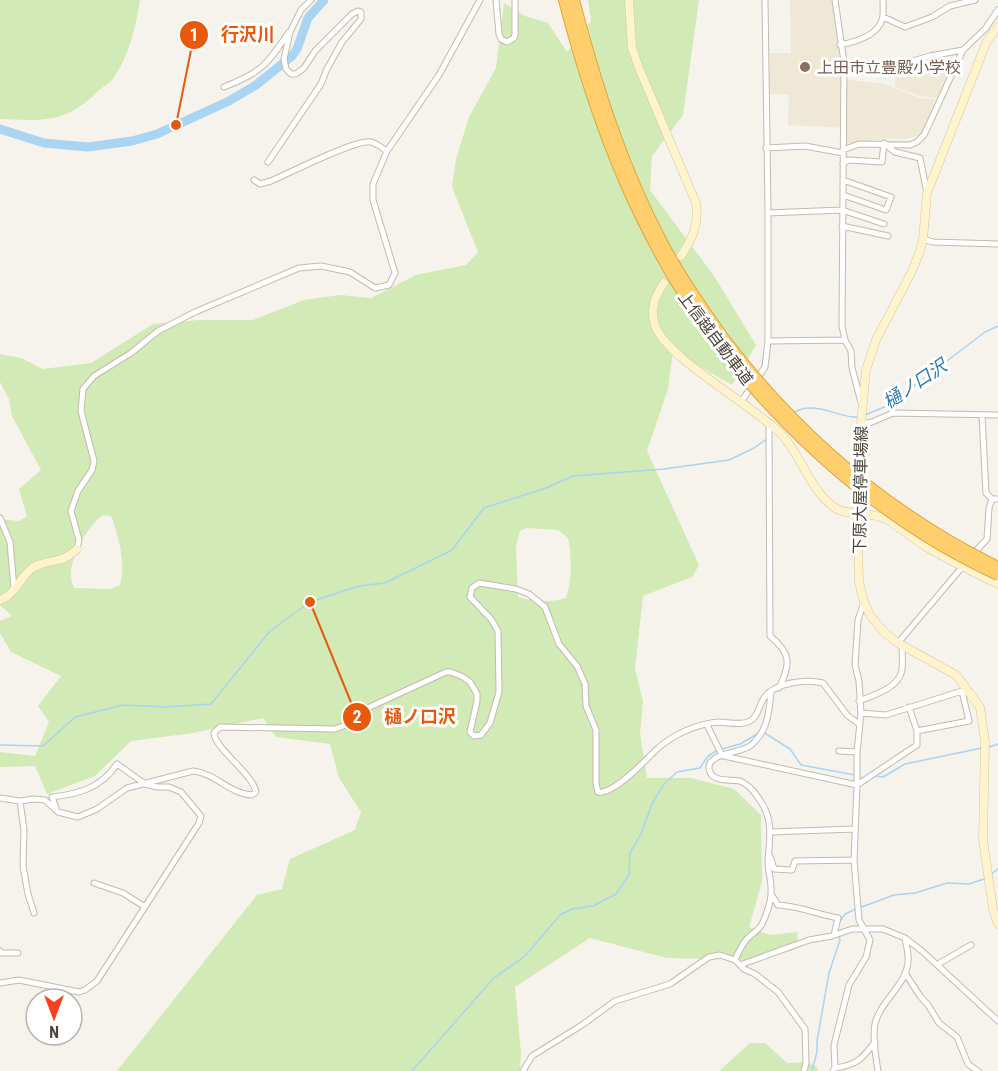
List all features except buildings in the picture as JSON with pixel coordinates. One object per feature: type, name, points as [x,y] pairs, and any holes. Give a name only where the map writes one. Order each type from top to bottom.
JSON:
[{"type":"highway","name":"上信越自動車道","points":[[564,0],[598,115],[630,198],[671,276],[721,343],[772,410],[837,471],[913,527],[964,558],[998,575]]},
{"type":"highway","name":"上信越自動車道","points":[[574,0],[607,111],[639,193],[679,271],[721,343],[778,405],[843,466],[917,521],[998,567]]},
{"type":"main road","points":[[629,0],[632,48],[696,203],[698,217],[696,230],[681,256]]},
{"type":"main road","name":"下原大屋停車場線","points":[[998,27],[987,41],[927,193],[923,239],[912,271],[876,340],[866,370],[861,418],[857,512],[859,582],[864,602],[876,624],[900,644],[956,675],[980,707],[985,748],[983,840],[993,909],[998,924]]},
{"type":"main road","points":[[664,283],[657,292],[653,309],[659,334],[680,356],[769,422],[783,436],[814,485],[830,504],[845,512],[876,515],[887,520],[923,545],[998,584]]},
{"type":"main road","points":[[0,600],[14,591],[33,567],[68,558],[76,549]]},
{"type":"street","points":[[224,87],[262,69],[311,0]]},
{"type":"street","points":[[76,549],[79,540],[71,511],[78,492],[92,471],[94,461],[81,411],[83,389],[94,376],[131,353],[158,331],[195,312],[299,268],[321,266],[350,272],[375,288],[390,285],[395,273],[373,200],[373,184],[387,151],[440,75],[480,0]]},
{"type":"street","points":[[496,0],[499,34],[501,39],[507,42],[514,38],[515,34],[515,0]]},
{"type":"street","points":[[741,402],[765,368],[768,341],[765,0]]},
{"type":"street","points":[[835,0],[844,62],[842,326],[845,340],[851,351],[852,368],[862,403]]},
{"type":"street","points":[[840,45],[857,42],[876,29],[883,17],[884,0]]},
{"type":"street","points":[[883,17],[905,27],[918,24],[950,6],[975,0]]},
{"type":"street","points":[[766,148],[805,146],[843,152],[859,144],[910,145],[917,142],[924,135],[963,50],[985,29],[998,10]]},
{"type":"street","points":[[268,162],[321,84],[342,42],[358,25],[361,12],[352,14],[315,51],[304,68],[296,74],[291,74],[284,59],[290,32]]},
{"type":"street","points":[[844,62],[899,65],[963,50]]},
{"type":"street","points":[[254,180],[260,184],[271,181],[364,141],[387,151]]},
{"type":"street","points":[[884,143],[895,153],[921,158],[927,193]]},
{"type":"street","points":[[843,164],[848,160],[882,162],[884,143]]},
{"type":"street","points":[[843,180],[891,197],[886,210],[843,195]]},
{"type":"street","points":[[768,213],[842,210],[884,225]]},
{"type":"street","points":[[842,226],[888,236]]},
{"type":"street","points":[[923,239],[933,242],[998,244]]},
{"type":"street","points":[[768,341],[845,340]]},
{"type":"street","points":[[861,418],[872,422],[893,413],[998,415]]},
{"type":"street","points":[[859,701],[888,688],[898,679],[902,671],[900,644],[962,566],[987,539],[989,508],[995,499],[986,493],[984,485],[982,415]]},
{"type":"street","points":[[769,422],[770,636],[778,643],[788,660],[786,674],[779,687]]},
{"type":"street","points":[[0,518],[10,542],[14,591]]},
{"type":"street","points":[[0,798],[20,801],[45,800],[56,810],[73,817],[82,816],[97,809],[122,791],[193,771],[203,772],[242,794],[254,794],[255,786],[215,739],[214,733],[217,729],[226,726],[335,729],[343,726],[358,713],[446,672],[463,677],[474,688],[477,700],[470,732],[474,736],[481,735],[490,723],[499,692],[499,670],[498,631],[470,594],[472,588],[479,583],[516,589],[529,594],[545,607],[559,644],[577,666],[585,684],[585,706],[596,730],[598,792],[607,792],[683,731],[716,722],[750,721],[756,715],[765,696],[779,687],[807,681],[823,683],[847,715],[858,724]]},
{"type":"street","points":[[864,602],[858,620],[855,665],[859,681],[861,713],[856,752],[858,785],[854,860],[857,910],[863,929],[870,940],[866,957],[849,985],[834,1045],[834,1069],[858,1061],[875,1042]]},
{"type":"street","points":[[861,713],[886,715],[962,691],[969,721],[917,731]]},
{"type":"street","points":[[735,960],[746,940],[762,925],[771,894],[768,863],[770,832],[766,810],[748,786],[739,781],[717,778],[710,772],[711,761],[750,746],[768,721],[771,692]]},
{"type":"street","points":[[722,755],[858,785],[917,744],[917,731],[909,707]]},
{"type":"street","points":[[707,725],[722,755]]},
{"type":"street","points":[[839,751],[856,752]]},
{"type":"street","points":[[0,983],[18,980],[69,991],[85,990],[97,981],[199,823],[201,816],[181,792],[169,787],[145,784],[117,764],[102,780],[75,795],[52,797],[56,810]]},
{"type":"street","points":[[20,801],[24,830],[23,866],[34,913]]},
{"type":"street","points":[[770,832],[855,829]]},
{"type":"street","points":[[769,855],[774,868],[789,870],[792,870],[795,861],[854,860]]},
{"type":"street","points":[[94,883],[123,893],[145,907]]},
{"type":"street","points":[[771,894],[778,904],[797,906],[813,913],[838,918],[834,935]]},
{"type":"street","points":[[740,965],[809,940],[852,929],[883,929],[905,938],[938,964],[998,1021]]},
{"type":"street","points":[[878,1071],[875,1042],[876,1021],[905,973],[909,961],[905,938]]},
{"type":"street","points":[[938,964],[971,945]]},
{"type":"street","points":[[0,951],[1,953],[18,954]]},
{"type":"street","points":[[523,1071],[532,1056],[575,1030],[615,1001],[670,984],[709,957],[720,955],[735,960],[778,992],[805,1029],[806,1063],[804,1071]]},
{"type":"street","points":[[905,973],[939,1023],[957,1037],[969,1064],[978,1071]]},
{"type":"shaded area","name":"上田市立豊殿小学校","points":[[790,0],[832,0],[842,79],[884,84],[920,98],[935,99],[922,135],[901,140],[891,138],[846,144],[846,128],[788,125],[789,95],[769,94],[770,53],[791,53]]},
{"type":"shaded area","points":[[937,58],[956,59],[937,98],[920,96],[895,87],[896,68],[908,67]]},
{"type":"green space","points":[[0,0],[140,0],[131,41],[113,79],[73,111],[54,118],[29,120],[0,119]]},
{"type":"green space","points":[[588,0],[699,0],[683,115],[652,156],[650,190],[714,276],[756,345],[732,385],[673,351],[668,389],[647,451],[699,565],[692,577],[643,596],[635,669],[643,701],[640,733],[647,778],[691,778],[734,789],[761,815],[762,882],[749,927],[770,935],[798,932],[796,949],[761,960],[667,958],[590,938],[515,987],[521,1053],[520,1071],[117,1071],[257,895],[282,889],[290,859],[355,830],[361,812],[339,778],[330,744],[276,737],[263,718],[193,733],[131,741],[95,776],[47,794],[35,766],[0,767],[0,752],[35,756],[49,722],[38,706],[61,676],[11,652],[0,633],[0,621],[12,616],[0,605],[0,519],[18,521],[27,517],[19,489],[41,470],[12,416],[9,399],[0,382],[0,354],[21,358],[43,369],[91,363],[153,324],[199,320],[253,320],[304,300],[340,295],[371,298],[416,275],[466,265],[478,252],[452,187],[456,159],[469,117],[496,68],[504,3],[525,16],[548,23],[567,52],[591,21]],"holes":[[[103,515],[112,518],[119,543],[122,560],[120,585],[111,589],[74,588],[71,570],[78,548],[89,529]],[[527,528],[558,530],[568,538],[571,568],[566,598],[542,601],[518,597],[516,546],[520,531]]]},
{"type":"green space","points":[[750,1043],[765,1043],[787,1063],[807,1062],[817,1067],[818,1071],[719,1071]]},
{"type":"waterway","points":[[0,129],[44,143],[88,147],[132,141],[157,134],[229,101],[256,85],[276,69],[297,49],[308,18],[324,0]]},
{"type":"waterway","name":"樋ノ口沢","points":[[865,415],[889,405],[985,332],[998,326]]},
{"type":"waterway","name":"樋ノ口沢","points":[[795,412],[816,408],[857,417]]},
{"type":"waterway","name":"樋ノ口沢","points":[[0,745],[43,746],[75,717],[123,705],[167,707],[211,704],[270,631],[310,602],[359,586],[385,583],[452,550],[484,508],[546,488],[573,476],[664,469],[729,460],[754,448],[768,438]]},
{"type":"waterway","points":[[763,732],[790,749],[801,765],[855,775]]},
{"type":"waterway","points":[[722,749],[740,744],[759,733]]},
{"type":"waterway","points":[[989,747],[998,744]]},
{"type":"waterway","points":[[875,776],[883,777],[905,764],[982,748]]},
{"type":"waterway","points":[[412,1071],[493,979],[525,956],[560,915],[572,909],[593,906],[616,894],[629,875],[630,853],[641,834],[652,804],[664,784],[677,772],[700,768],[708,756],[718,750]]},
{"type":"waterway","points":[[991,874],[998,869]]},
{"type":"waterway","points":[[859,908],[894,895],[915,893],[947,883],[969,884],[984,879]]},
{"type":"waterway","points":[[839,923],[845,914],[856,909]]},
{"type":"waterway","points":[[812,1071],[829,973],[840,940],[839,936]]},
{"type":"place","name":"上田市立豊殿小学校","points":[[805,67]]},
{"type":"place","name":"行沢川","points":[[176,125]]},
{"type":"place","name":"樋ノ口沢","points":[[310,602]]}]
